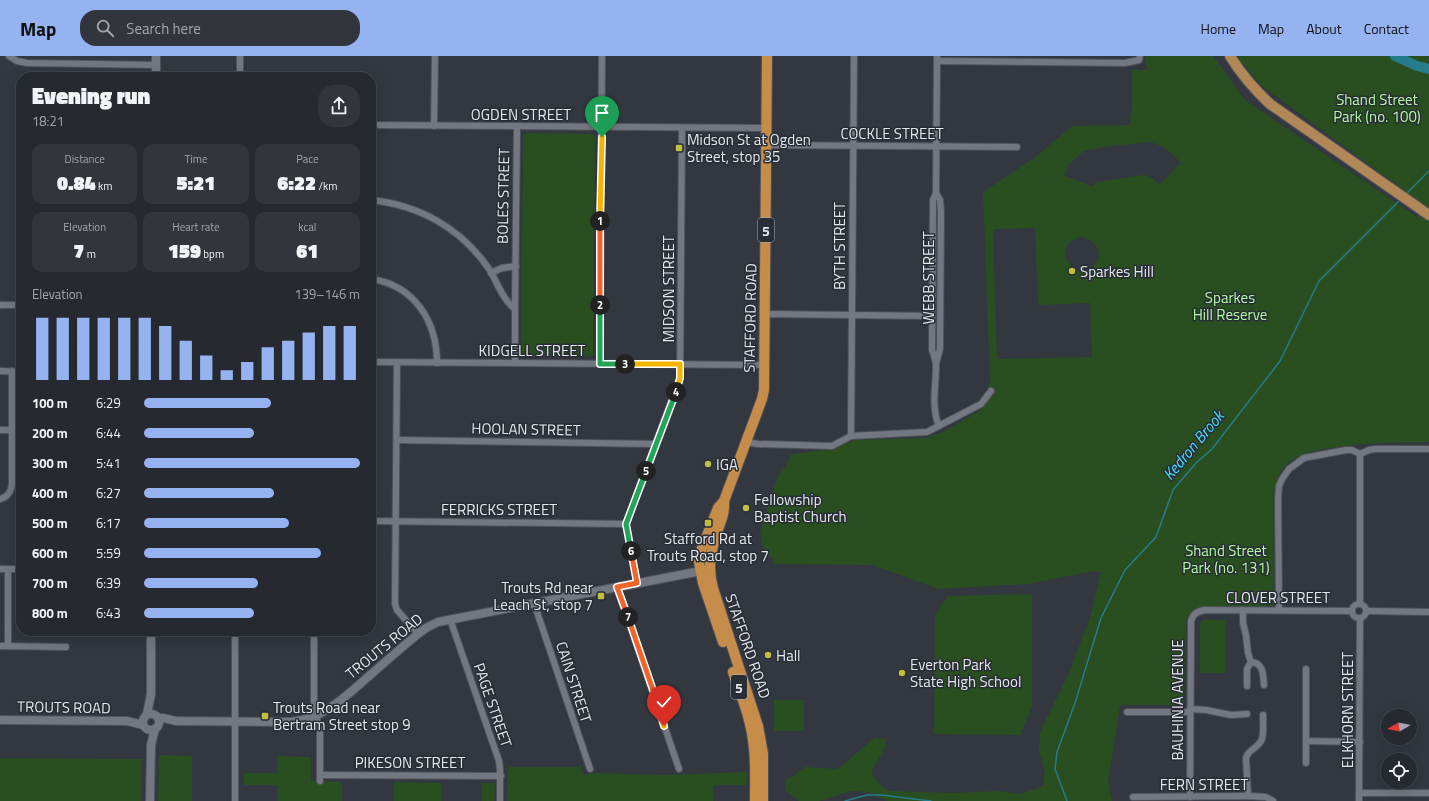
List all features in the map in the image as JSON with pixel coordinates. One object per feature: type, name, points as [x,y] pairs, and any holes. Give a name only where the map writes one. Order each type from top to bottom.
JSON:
[{"type":"highway","name":"STAFFORD ROAD","points":[[763,801],[763,754],[758,726],[713,588],[699,562],[702,548],[718,508],[724,501],[762,399],[765,314],[767,56]]},
{"type":"highway","name":"STAFFORD ROAD","points":[[705,571],[749,721],[755,756],[755,801]]},
{"type":"main road","points":[[1230,56],[1240,71],[1270,104],[1429,215]]},
{"type":"street","points":[[9,56],[22,62],[156,65]]},
{"type":"street","points":[[156,56],[156,72]]},
{"type":"street","points":[[240,56],[240,72]]},
{"type":"street","points":[[434,126],[435,56]]},
{"type":"street","points":[[600,364],[602,56]]},
{"type":"street","name":"BYTH STREET","points":[[851,436],[854,56]]},
{"type":"street","points":[[73,57],[73,64]]},
{"type":"street","points":[[937,58],[1125,63],[1140,58]]},
{"type":"street","name":"WEBB STREET","points":[[936,364],[932,350],[932,316],[933,200],[936,193],[937,58]]},
{"type":"street","name":"OGDEN STREET","points":[[376,125],[766,128]]},
{"type":"street","name":"BOLES STREET","points":[[515,363],[517,126]]},
{"type":"street","name":"MIDSON STREET","points":[[626,524],[679,385],[682,128]]},
{"type":"street","name":"COCKLE STREET","points":[[766,145],[1017,147]]},
{"type":"street","name":"WEBB STREET","points":[[936,193],[940,200],[941,220],[940,349],[936,364],[935,409],[940,426]]},
{"type":"street","points":[[376,201],[398,204],[415,210],[435,219],[453,230],[475,250],[491,273],[507,302],[515,309]]},
{"type":"street","name":"BOLES STREET","points":[[491,273],[502,268],[516,266]]},
{"type":"street","points":[[376,280],[398,288],[410,296],[419,306],[433,330],[437,362]]},
{"type":"street","points":[[0,305],[16,305]]},
{"type":"street","points":[[765,314],[932,316]]},
{"type":"street","name":"KIDGELL STREET","points":[[376,362],[764,365]]},
{"type":"street","points":[[396,362],[395,604],[397,610],[418,634]]},
{"type":"street","points":[[0,371],[16,372]]},
{"type":"street","points":[[0,499],[9,494],[11,488],[12,372]]},
{"type":"street","points":[[746,442],[758,444],[832,446],[851,436],[926,432],[981,404],[991,391]]},
{"type":"street","points":[[0,430],[12,430]]},
{"type":"street","name":"HOOLAN STREET","points":[[396,440],[656,444]]},
{"type":"street","points":[[1360,454],[1375,449],[1429,448]]},
{"type":"street","points":[[1279,610],[1278,499],[1279,486],[1282,479],[1289,469],[1304,458],[1346,450],[1352,450],[1360,454]]},
{"type":"street","points":[[1360,454],[1360,604]]},
{"type":"street","name":"FERRICKS STREET","points":[[376,521],[626,524]]},
{"type":"street","points":[[626,524],[637,583]]},
{"type":"street","points":[[0,569],[16,569]]},
{"type":"street","points":[[8,569],[8,646]]},
{"type":"street","name":"TROUTS ROAD","points":[[0,720],[127,722],[302,721],[316,716],[332,707],[418,634],[432,625],[450,619],[705,571]]},
{"type":"street","points":[[617,587],[679,769]]},
{"type":"street","name":"CAIN STREET","points":[[534,603],[590,769]]},
{"type":"street","points":[[1360,604],[1366,607],[1367,611],[1365,615],[1360,618],[1354,616],[1352,611],[1354,606],[1360,604]]},
{"type":"street","name":"CLOVER STREET","points":[[1204,610],[1352,611]]},
{"type":"street","name":"BAUHINIA AVENUE","points":[[1190,797],[1190,621],[1197,612],[1204,610]]},
{"type":"street","points":[[1243,610],[1243,623],[1251,662],[1247,669],[1247,686]]},
{"type":"street","points":[[1367,611],[1429,612]]},
{"type":"street","name":"ELKHORN STREET","points":[[1359,801],[1360,618]]},
{"type":"street","name":"PAGE STREET","points":[[450,619],[499,761],[501,776],[500,801]]},
{"type":"street","points":[[150,801],[151,722],[156,711],[151,694],[151,636]]},
{"type":"street","points":[[235,636],[235,801]]},
{"type":"street","points":[[314,636],[314,709],[316,716]]},
{"type":"street","points":[[0,646],[66,647]]},
{"type":"street","points":[[1251,662],[1255,662],[1260,665],[1263,672],[1264,685]]},
{"type":"street","points":[[1306,669],[1306,763]]},
{"type":"street","points":[[1127,712],[1206,710],[1231,716],[1247,714]]},
{"type":"street","points":[[1248,796],[1246,755],[1255,748],[1263,738],[1263,715]]},
{"type":"street","name":"PIKESON STREET","points":[[316,716],[320,730],[320,778],[501,776]]},
{"type":"street","points":[[1306,741],[1360,742]]},
{"type":"street","points":[[1359,793],[1429,793]]},
{"type":"street","name":"FERN STREET","points":[[1133,797],[1248,796],[1266,797],[1273,801]]},
{"type":"green space","name":"Sparkes Hill Reserve","points":[[1145,56],[1213,56],[1245,100],[1417,217],[1425,206],[1262,86],[1236,56],[1429,56],[1429,442],[1374,443],[1330,448],[1311,452],[1295,459],[1284,467],[1278,478],[1273,498],[1274,606],[1202,606],[1190,612],[1186,620],[1184,705],[1120,705],[1108,782],[1112,801],[887,801],[868,792],[851,791],[819,801],[799,801],[786,791],[785,781],[805,767],[836,769],[844,764],[875,737],[886,740],[885,747],[871,772],[875,780],[888,791],[954,793],[1000,791],[1019,794],[1036,789],[1043,785],[1045,772],[1039,752],[1040,732],[1068,675],[1090,618],[1101,572],[1093,571],[1028,584],[938,589],[873,565],[773,564],[773,559],[765,551],[762,544],[760,532],[778,476],[786,466],[791,454],[832,449],[855,440],[925,438],[943,432],[981,410],[990,382],[983,192],[1033,159],[1072,126],[1129,125],[1132,106],[1132,70],[1149,70],[1146,65]],"holes":[[[1149,142],[1166,150],[1181,163],[1160,184],[1150,177],[1143,175],[1097,182],[1092,186],[1065,176],[1068,165],[1084,151],[1103,147]],[[1035,228],[1038,305],[1090,303],[1092,357],[997,359],[993,229]],[[1080,237],[1093,242],[1096,246],[1099,254],[1098,258],[1096,263],[1089,270],[1082,271],[1075,269],[1069,264],[1065,256],[1065,249],[1070,242]]]},
{"type":"green space","points":[[527,133],[592,134],[595,137],[593,356],[524,355],[521,352],[523,136]]},
{"type":"green space","points":[[1032,594],[1032,706],[1020,735],[934,734],[935,615],[948,596]]},
{"type":"green space","points":[[1203,620],[1225,620],[1225,673],[1200,673],[1200,623]]},
{"type":"green space","points":[[774,700],[804,700],[804,731],[774,731]]},
{"type":"green space","points":[[159,755],[192,756],[192,801],[158,801]]},
{"type":"green space","points":[[277,756],[311,757],[311,781],[342,782],[342,801],[277,801],[277,785],[244,785],[244,773],[277,773]]},
{"type":"green space","points":[[0,758],[142,759],[141,801],[0,801]]},
{"type":"green space","points":[[508,767],[581,767],[584,775],[594,773],[665,775],[747,772],[747,785],[714,785],[713,801],[507,801]]},
{"type":"green space","points":[[394,782],[441,783],[441,801],[394,801]]},
{"type":"green space","points":[[482,783],[495,783],[494,801],[482,801]]},
{"type":"waterway","name":"Kedron Brook","points":[[1395,56],[1417,66],[1429,69]]},
{"type":"waterway","name":"Kedron Brook","points":[[1406,194],[1429,171]]},
{"type":"waterway","name":"Kedron Brook","points":[[1067,801],[1055,769],[1057,752],[1075,703],[1101,618],[1125,570],[1156,537],[1173,490],[1196,463],[1212,449],[1280,361],[1319,281],[1401,199]]},
{"type":"waterway","points":[[845,801],[867,795],[881,795],[931,801]]},
{"type":"place","name":"Midson St at Ogden Street, stop 35","points":[[679,148]]},
{"type":"place","name":"Sparkes Hill","points":[[1072,271]]},
{"type":"place","name":"IGA","points":[[708,464]]},
{"type":"place","name":"Fellowship Baptist Church","points":[[746,508]]},
{"type":"place","name":"Stafford Rd at Trouts Road, stop 7","points":[[708,523]]},
{"type":"place","name":"Trouts Rd near Leach St, stop 7","points":[[601,596]]},
{"type":"place","name":"Hall","points":[[768,655]]},
{"type":"place","name":"Everton Park State High School","points":[[902,673]]},
{"type":"place","name":"Trouts Road near Bertram Street stop 9","points":[[265,716]]},
{"type":"route","points":[[602,137],[600,364],[680,364],[679,385],[626,524],[637,583],[617,587],[664,726]]},
{"type":"park label","name":"Shand Street Park (no. 100)","points":[[1377,108]]},
{"type":"park label","name":"Shand Street Park (no. 131)","points":[[1226,558]]}]
